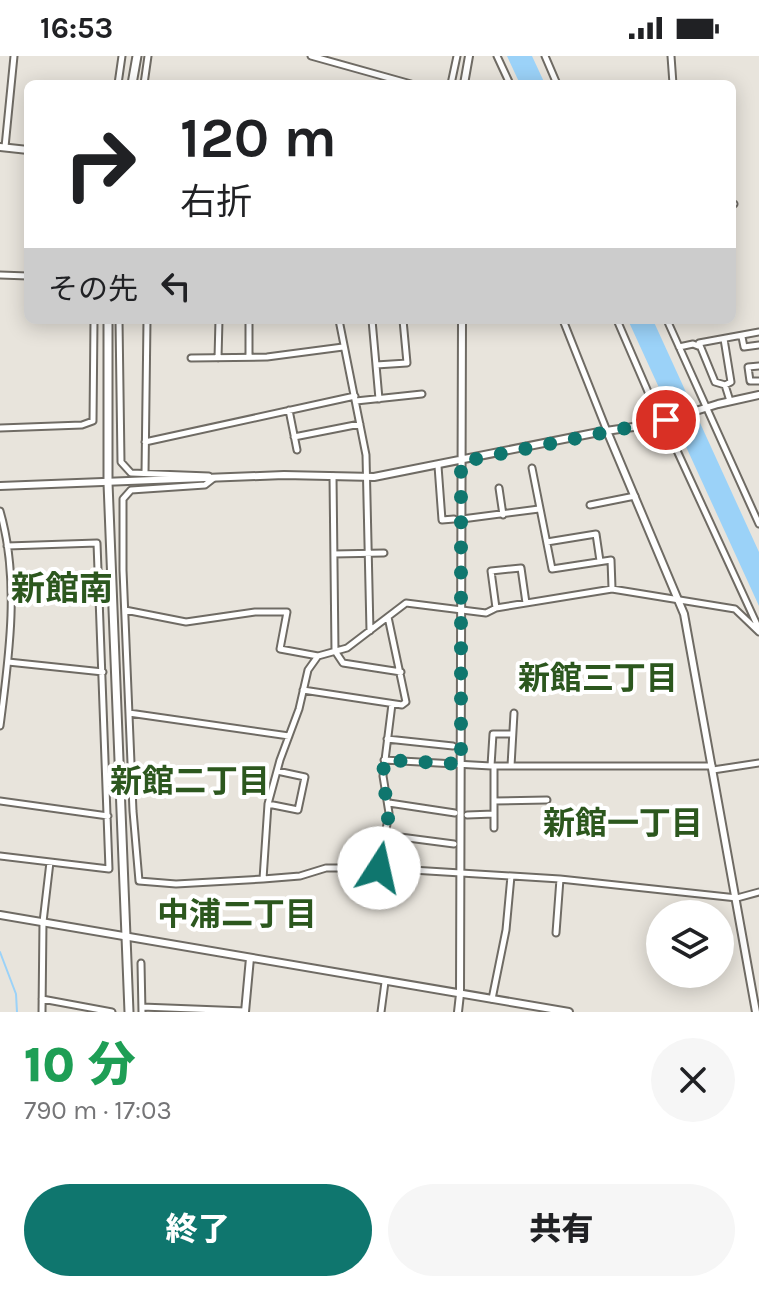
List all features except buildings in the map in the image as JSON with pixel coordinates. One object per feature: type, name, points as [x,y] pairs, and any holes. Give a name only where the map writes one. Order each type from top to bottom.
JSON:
[{"type":"main road","points":[[133,80],[137,56]]},
{"type":"main road","points":[[108,324],[108,483],[129,1012]]},
{"type":"street","points":[[14,56],[2,147],[24,150]]},
{"type":"street","points":[[119,80],[122,56]]},
{"type":"street","points":[[145,80],[148,56]]},
{"type":"street","points":[[311,56],[397,80]]},
{"type":"street","points":[[452,80],[457,56]]},
{"type":"street","points":[[465,80],[469,56]]},
{"type":"street","points":[[497,56],[508,80]]},
{"type":"street","points":[[545,56],[555,80]]},
{"type":"street","points":[[671,56],[673,80]]},
{"type":"street","points":[[0,275],[24,276]]},
{"type":"street","points":[[0,428],[82,425],[93,421],[94,324]]},
{"type":"street","points":[[119,324],[121,462],[131,473],[203,474],[214,478]]},
{"type":"street","points":[[145,473],[147,324]]},
{"type":"street","points":[[218,358],[219,324]]},
{"type":"street","points":[[249,324],[249,357]]},
{"type":"street","points":[[340,324],[366,455],[370,631]]},
{"type":"street","points":[[372,324],[379,399]]},
{"type":"street","points":[[376,365],[407,363],[403,324]]},
{"type":"street","points":[[458,1012],[462,610],[458,519],[462,324]]},
{"type":"street","points":[[565,324],[684,614],[756,1012]]},
{"type":"street","points":[[619,324],[759,631]]},
{"type":"street","points":[[669,324],[704,408],[759,524]]},
{"type":"street","points":[[698,346],[702,342],[759,332]]},
{"type":"street","points":[[742,337],[744,347],[759,345]]},
{"type":"street","points":[[679,347],[698,346],[715,382],[725,385],[731,382],[724,339]]},
{"type":"street","points":[[191,358],[249,357],[343,347]]},
{"type":"street","points":[[759,366],[748,367],[750,381],[759,381]]},
{"type":"street","points":[[725,385],[730,401]]},
{"type":"street","points":[[145,442],[356,398],[422,394]]},
{"type":"street","points":[[0,486],[214,478],[366,477],[461,462],[663,420],[759,395]]},
{"type":"street","points":[[289,410],[297,450]]},
{"type":"street","points":[[294,437],[360,424]]},
{"type":"street","points":[[438,466],[442,520],[539,509]]},
{"type":"street","points":[[532,468],[552,569],[611,560],[612,589]]},
{"type":"street","points":[[333,476],[335,651],[343,663],[401,672]]},
{"type":"street","points":[[214,478],[205,485],[131,490],[123,499],[129,713],[139,881],[176,884],[300,876],[326,868],[379,868],[560,879],[737,898],[759,892]]},
{"type":"street","points":[[499,488],[503,515]]},
{"type":"street","points":[[590,505],[635,496]]},
{"type":"street","points":[[0,511],[7,546],[10,628],[0,726]]},
{"type":"street","points":[[547,542],[596,534],[600,561]]},
{"type":"street","points":[[0,856],[109,869],[97,543],[7,546]]},
{"type":"street","points":[[334,554],[384,553]]},
{"type":"street","points":[[496,608],[491,571],[521,568],[526,603]]},
{"type":"street","points":[[125,610],[186,622],[255,612],[287,612],[280,649],[318,656],[347,648],[406,603],[486,613],[496,608],[612,589],[735,609],[759,631]]},
{"type":"street","points":[[303,690],[392,704],[402,705],[406,702],[388,617]]},
{"type":"street","points":[[263,879],[268,804],[299,709],[308,670],[318,656]]},
{"type":"street","points":[[8,662],[103,672]]},
{"type":"street","points":[[379,868],[389,803],[383,781],[392,704]]},
{"type":"street","points":[[129,713],[289,736]]},
{"type":"street","points":[[511,766],[514,713]]},
{"type":"street","points":[[494,828],[493,734],[512,734]]},
{"type":"street","points":[[387,739],[453,746]]},
{"type":"street","points":[[384,760],[492,766],[712,768],[759,763]]},
{"type":"street","points":[[268,804],[298,810],[305,777],[277,771]]},
{"type":"street","points":[[494,801],[547,800]]},
{"type":"street","points":[[0,801],[108,816]]},
{"type":"street","points":[[389,803],[455,813]]},
{"type":"street","points":[[467,815],[494,814]]},
{"type":"street","points":[[385,835],[454,844]]},
{"type":"street","points":[[42,1012],[43,922],[50,862]]},
{"type":"street","points":[[492,999],[506,930],[511,876]]},
{"type":"street","points":[[556,933],[560,879]]},
{"type":"street","points":[[0,915],[569,1012]]},
{"type":"street","points":[[141,963],[142,1010],[245,1012],[250,958]]},
{"type":"street","points":[[381,1012],[385,982]]},
{"type":"street","points":[[42,999],[112,1012]]},
{"type":"water","points":[[507,56],[532,56],[543,80],[518,80]]},
{"type":"water","points":[[630,324],[655,324],[759,552],[759,606]]},
{"type":"waterway","points":[[0,952],[16,994],[17,1012]]},
{"type":"district","name":"新館南","points":[[62,589]]},
{"type":"district","name":"新館三丁目","points":[[598,678]]},
{"type":"district","name":"新館二丁目","points":[[190,781]]},
{"type":"district","name":"新館一丁目","points":[[623,823]]},
{"type":"district","name":"中浦二丁目","points":[[237,914]]},
{"type":"route","points":[[379,868],[389,813],[383,781],[384,760],[461,764],[461,462],[666,420]]}]
